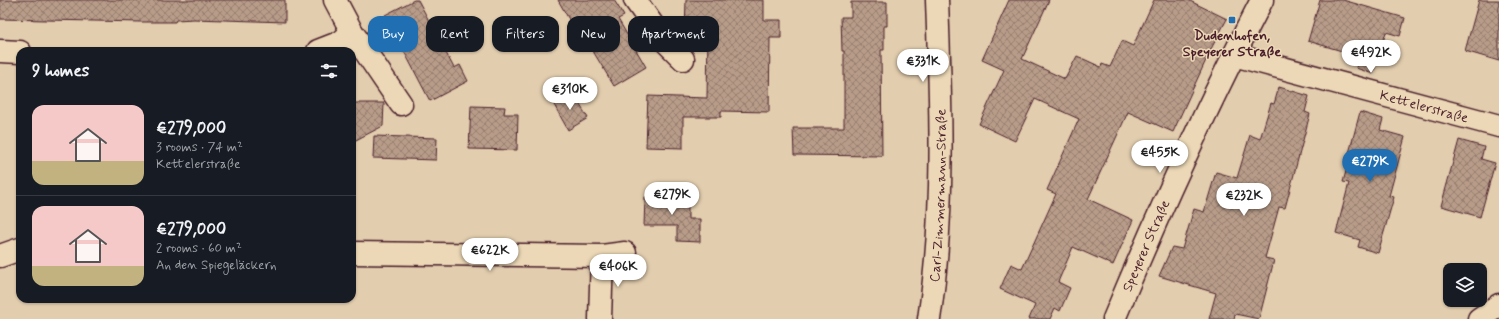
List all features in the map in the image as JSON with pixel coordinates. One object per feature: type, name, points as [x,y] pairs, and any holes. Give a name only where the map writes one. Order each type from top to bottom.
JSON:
[{"type":"street","points":[[335,0],[352,32],[401,104]]},
{"type":"street","points":[[635,0],[662,38],[683,59]]},
{"type":"street","name":"Carl-Zimmermann-Straße","points":[[929,319],[938,236],[941,166],[937,0]]},
{"type":"street","name":"Speyerer Straße","points":[[1116,313],[1234,55],[1262,0]]},
{"type":"street","points":[[328,47],[341,42],[352,32]]},
{"type":"street","points":[[0,51],[16,52]]},
{"type":"street","name":"Kettelerstraße","points":[[1234,55],[1499,126]]},
{"type":"street","points":[[0,256],[16,250]]},
{"type":"street","points":[[356,252],[602,256],[625,253]]},
{"type":"street","points":[[600,319],[602,256]]},
{"type":"street","points":[[1479,319],[1499,305]]},
{"type":"building","points":[[0,0],[285,0],[285,22],[194,19],[176,20],[175,22],[141,22],[0,19]]},
{"type":"building","points":[[414,0],[418,0],[426,16],[426,52],[446,52],[454,68],[460,65],[468,81],[430,101],[404,52],[418,52],[418,16],[385,15]]},
{"type":"building","points":[[558,0],[614,0],[624,16],[620,18],[620,16],[567,16]]},
{"type":"building","points":[[686,0],[764,0],[764,20],[781,20],[781,38],[770,38],[769,112],[721,111],[721,117],[683,117],[683,148],[646,147],[648,96],[707,98],[708,52],[719,52],[719,16],[686,16]]},
{"type":"building","points":[[1009,0],[1049,0],[1022,59],[1065,79],[1077,56],[1101,67],[1102,64],[1110,67],[1122,41],[1133,46],[1154,0],[1188,0],[1227,19],[1212,47],[1173,132],[1128,112],[1088,199],[1133,220],[1113,265],[1073,247],[1058,282],[1070,288],[1060,311],[1055,308],[1050,319],[1029,319],[1035,305],[1000,289],[1011,264],[1022,269],[1056,194],[1047,190],[1079,119],[1035,99],[1015,141],[979,124],[1004,70],[982,60]]},
{"type":"building","points":[[1320,0],[1343,0],[1405,18],[1400,36],[1386,32],[1373,74],[1356,68],[1359,56],[1308,41]]},
{"type":"building","points":[[1479,0],[1499,0],[1499,61],[1465,51]]},
{"type":"building","points":[[851,2],[887,2],[887,26],[884,26],[884,50],[881,50],[882,156],[794,155],[793,128],[844,128],[844,51],[842,51],[841,17],[851,17]]},
{"type":"building","points":[[620,22],[628,36],[628,52],[637,52],[646,67],[614,86],[593,52],[620,52]]},
{"type":"building","points":[[1279,87],[1309,96],[1305,112],[1310,114],[1285,208],[1279,207],[1265,258],[1274,260],[1259,319],[1235,314],[1234,319],[1209,319],[1216,293],[1159,276],[1172,247],[1182,249],[1194,209],[1204,212],[1216,172],[1237,178],[1250,135],[1260,139],[1271,103],[1274,104]]},
{"type":"building","points":[[572,92],[588,118],[568,130],[553,103]]},
{"type":"building","points":[[356,103],[384,103],[383,126],[356,140]]},
{"type":"building","points":[[471,106],[505,107],[504,114],[518,114],[517,150],[469,149]]},
{"type":"building","points":[[1360,112],[1383,119],[1380,130],[1405,137],[1389,196],[1394,197],[1378,253],[1358,247],[1360,240],[1336,233],[1349,183],[1343,182]]},
{"type":"building","points":[[374,136],[437,138],[436,160],[373,158]]},
{"type":"building","points":[[1459,140],[1484,147],[1481,159],[1495,163],[1480,217],[1441,206]]},
{"type":"building","points":[[659,193],[688,194],[688,219],[700,219],[700,242],[677,241],[677,226],[644,226],[645,197],[659,197]]},
{"type":"place","name":"Dudenhofen, Speyerer Straße","points":[[1232,20]]}]
